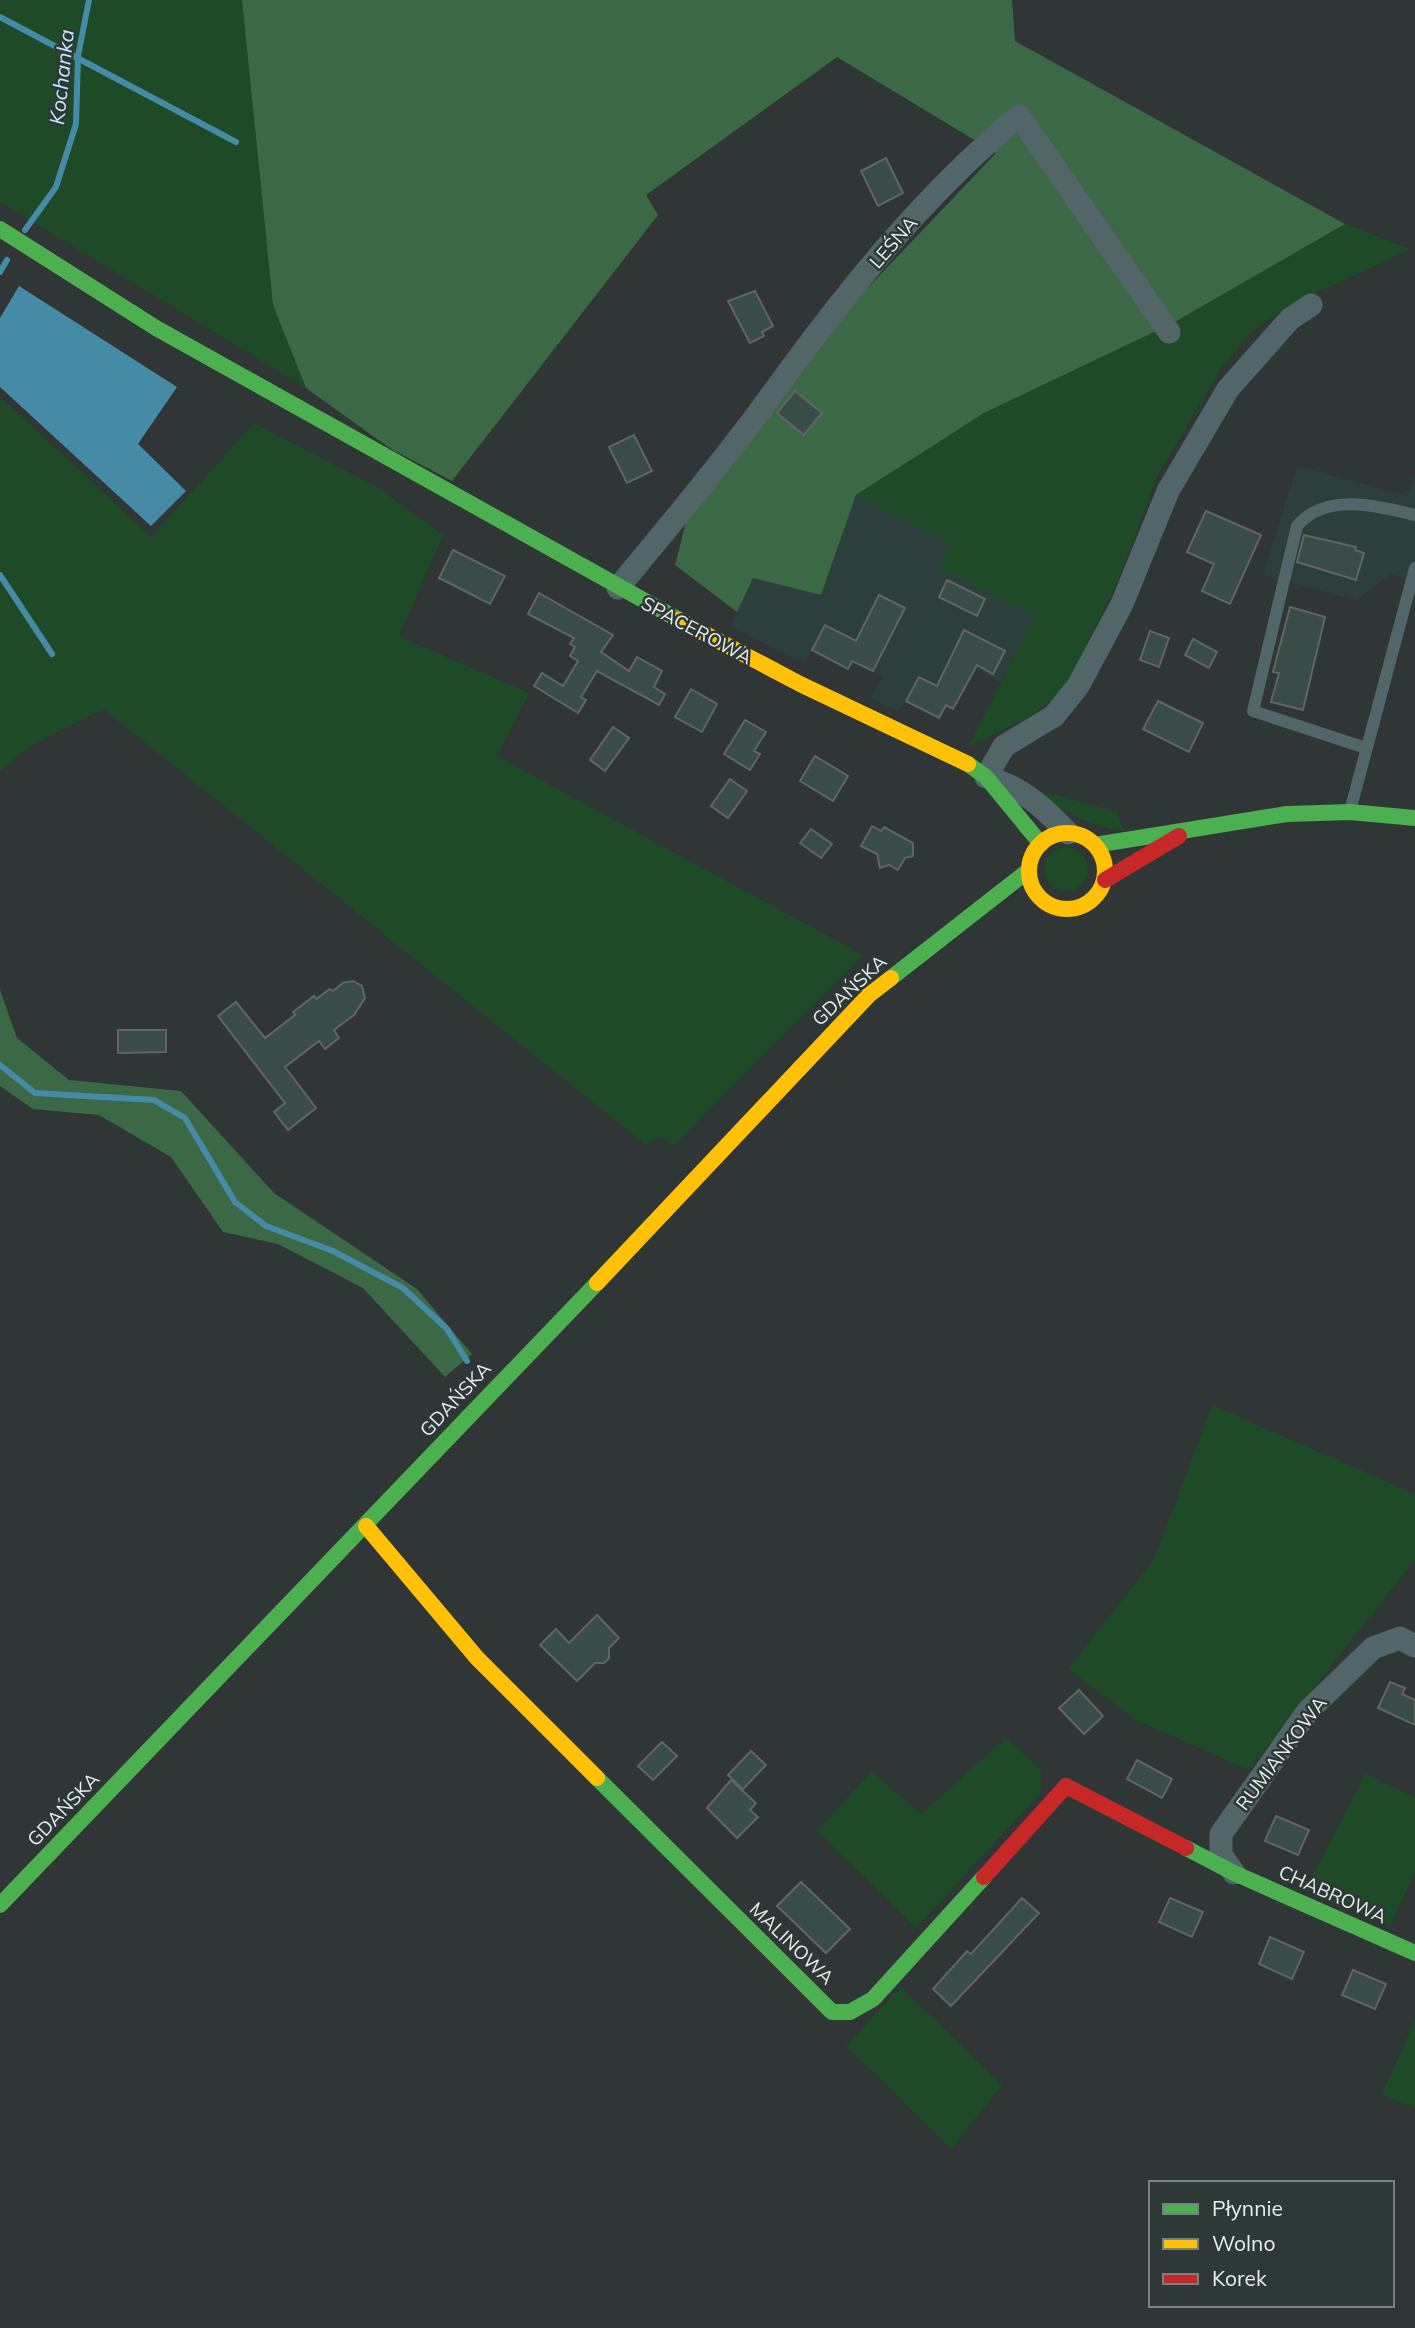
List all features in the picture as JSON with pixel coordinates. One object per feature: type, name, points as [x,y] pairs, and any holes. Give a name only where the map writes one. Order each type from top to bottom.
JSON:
[{"type":"street","name":"LEŚNA","points":[[618,588],[770,396],[793,361],[899,233],[973,154],[1019,116],[1169,332]]},
{"type":"street","name":"SPACEROWA","points":[[0,229],[156,328],[618,588],[800,684],[965,762],[986,777],[1041,844]]},
{"type":"street","points":[[986,777],[998,761],[1004,746],[1054,716],[1078,687],[1122,604],[1168,491],[1228,388],[1290,318],[1311,305]]},
{"type":"street","name":"SPACEROWA","points":[[986,777],[1010,784],[1031,798],[1068,833]]},
{"type":"street","points":[[1095,845],[1133,836],[1187,832],[1261,816],[1350,812],[1415,818]]},
{"type":"street","points":[[1105,880],[1187,832]]},
{"type":"street","points":[[1068,833],[1087,839],[1095,845],[1104,861],[1105,880],[1098,895],[1079,908],[1055,908],[1034,902],[1029,870],[1032,856],[1041,844],[1053,836],[1068,833]]},
{"type":"street","name":"GDAŃSKA","points":[[0,1905],[366,1526],[869,995],[1029,870]]},
{"type":"street","name":"GDAŃSKA","points":[[950,933],[1001,914]]},
{"type":"street","name":"MALINOWA","points":[[366,1526],[477,1658],[832,2012],[850,2012],[873,1999],[1066,1786],[1234,1873]]},
{"type":"street","name":"RUMIANKOWA","points":[[1234,1873],[1221,1856],[1221,1834],[1308,1711],[1373,1648],[1399,1638],[1415,1646]]},
{"type":"street","name":"CHABROWA","points":[[1234,1873],[1415,1953]]},
{"type":"lane","points":[[1366,748],[1253,711],[1297,526],[1308,513],[1367,503],[1415,515]]},
{"type":"lane","points":[[1350,812],[1415,568]]},
{"type":"shaded area","points":[[1297,466],[1408,496],[1415,475],[1415,581],[1391,574],[1356,600],[1263,575]]},
{"type":"shaded area","points":[[856,495],[951,543],[939,568],[1035,616],[1001,682],[977,670],[953,711],[946,705],[952,694],[919,675],[898,712],[871,698],[882,677],[852,661],[860,643],[825,623],[805,664],[730,626],[753,578],[821,595]]},
{"type":"green space","points":[[0,0],[242,0],[273,305],[306,388],[0,202]]},
{"type":"green space","points":[[242,0],[1012,0],[1015,41],[1345,224],[1173,323],[984,413],[856,495],[821,595],[753,578],[737,612],[675,565],[687,518],[860,296],[996,153],[837,57],[646,195],[658,215],[452,481],[391,449],[306,388],[273,305]]},
{"type":"green space","points":[[1345,224],[1411,249],[1297,302],[1252,331],[1221,369],[1157,477],[1120,576],[1065,690],[1034,714],[968,747],[1035,616],[939,568],[951,543],[856,495],[984,413],[1173,323]]},
{"type":"green space","points":[[0,396],[151,537],[254,423],[377,487],[443,535],[399,636],[529,693],[497,756],[863,955],[674,1145],[661,1137],[645,1144],[103,709],[30,746],[0,771]]},
{"type":"green space","points":[[1049,793],[1117,812],[1124,830],[1093,824],[1070,814],[1043,796]]},
{"type":"green space","points":[[1066,847],[1082,853],[1088,869],[1082,885],[1066,891],[1050,885],[1044,869],[1050,853]]},
{"type":"green space","points":[[0,990],[17,1038],[69,1080],[181,1091],[274,1193],[417,1289],[472,1354],[445,1377],[363,1288],[278,1244],[223,1232],[171,1157],[99,1115],[33,1109],[0,1086]]},
{"type":"green space","points":[[1212,1405],[1415,1494],[1415,1560],[1249,1770],[1136,1720],[1068,1669],[1154,1559]]},
{"type":"green space","points":[[1006,1738],[1041,1769],[1041,1793],[916,1928],[817,1831],[872,1771],[921,1814]]},
{"type":"green space","points":[[1365,1774],[1415,1797],[1415,1871],[1390,1926],[1306,1888]]},
{"type":"green space","points":[[901,1987],[1002,2085],[951,2149],[846,2046]]},
{"type":"green space","points":[[1415,2020],[1415,2108],[1382,2094]]},
{"type":"water","points":[[19,286],[177,387],[138,444],[186,491],[151,526],[0,387],[0,318]]},
{"type":"building","points":[[886,158],[903,193],[878,206],[861,171]]},
{"type":"building","points":[[755,291],[773,326],[762,332],[764,336],[750,343],[728,301]]},
{"type":"building","points":[[795,391],[822,413],[804,435],[777,413]]},
{"type":"building","points":[[634,435],[652,471],[627,483],[609,447]]},
{"type":"building","points":[[1206,511],[1261,535],[1230,604],[1202,591],[1214,564],[1187,552]]},
{"type":"building","points":[[1304,535],[1356,547],[1355,550],[1364,553],[1356,580],[1297,562]]},
{"type":"building","points":[[453,550],[505,576],[490,604],[439,578]]},
{"type":"building","points":[[947,580],[985,599],[977,616],[939,597]]},
{"type":"building","points":[[539,593],[613,635],[601,652],[629,671],[637,657],[662,671],[654,687],[665,694],[659,705],[597,671],[581,697],[586,700],[578,713],[534,686],[542,673],[563,686],[578,661],[570,656],[575,647],[570,644],[574,638],[528,614]]},
{"type":"building","points":[[879,595],[905,608],[873,671],[852,661],[848,669],[812,650],[825,625],[856,641]]},
{"type":"building","points":[[1290,607],[1325,617],[1303,710],[1271,702],[1279,673],[1273,672]]},
{"type":"building","points":[[964,630],[1005,651],[993,674],[977,665],[953,709],[946,705],[939,718],[906,701],[919,677],[937,686]]},
{"type":"building","points":[[1150,631],[1169,638],[1159,667],[1140,660]]},
{"type":"building","points":[[1193,639],[1217,652],[1209,668],[1185,655]]},
{"type":"building","points":[[691,689],[717,704],[702,732],[675,717]]},
{"type":"building","points":[[1158,701],[1203,723],[1189,752],[1143,729]]},
{"type":"building","points":[[745,720],[766,732],[754,751],[760,754],[750,770],[724,754]]},
{"type":"building","points":[[613,727],[629,738],[605,771],[590,760]]},
{"type":"building","points":[[815,756],[848,776],[833,801],[800,781]]},
{"type":"building","points":[[730,779],[747,791],[728,818],[711,806]]},
{"type":"building","points":[[872,826],[881,831],[884,827],[913,843],[913,856],[905,858],[898,870],[889,865],[880,868],[877,854],[861,846]]},
{"type":"building","points":[[811,829],[832,844],[821,858],[800,843]]},
{"type":"building","points":[[353,981],[362,986],[365,998],[354,1015],[334,1030],[339,1038],[325,1049],[319,1041],[285,1067],[316,1108],[288,1130],[274,1112],[285,1103],[218,1016],[236,1002],[265,1038],[314,996],[316,999],[330,989],[333,991],[343,983]]},
{"type":"building","points":[[118,1030],[166,1030],[166,1052],[118,1053]]},
{"type":"building","points":[[597,1615],[619,1638],[609,1648],[609,1658],[604,1663],[595,1663],[577,1681],[540,1645],[556,1629],[569,1643]]},
{"type":"building","points":[[1390,1682],[1405,1688],[1402,1694],[1415,1700],[1415,1725],[1378,1708]]},
{"type":"building","points":[[1079,1690],[1103,1716],[1084,1734],[1059,1708]]},
{"type":"building","points":[[662,1742],[677,1756],[653,1780],[638,1766]]},
{"type":"building","points":[[751,1751],[766,1765],[743,1789],[728,1775]]},
{"type":"building","points":[[1137,1760],[1172,1779],[1162,1798],[1127,1779]]},
{"type":"building","points":[[731,1780],[756,1803],[750,1810],[758,1817],[737,1838],[707,1808]]},
{"type":"building","points":[[1276,1816],[1309,1830],[1298,1855],[1265,1841]]},
{"type":"building","points":[[801,1882],[850,1929],[826,1953],[777,1906]]},
{"type":"building","points":[[1022,1898],[1039,1913],[951,2006],[933,1989],[967,1951],[971,1954]]},
{"type":"building","points":[[1170,1898],[1203,1912],[1192,1937],[1159,1922]]},
{"type":"building","points":[[1270,1937],[1304,1952],[1292,1979],[1259,1964]]},
{"type":"building","points":[[1353,1970],[1386,1984],[1375,2009],[1342,1995]]},
{"type":"waterway","name":"Kochanka","points":[[25,230],[56,187],[76,124],[78,56],[89,0]]},
{"type":"waterway","points":[[0,17],[236,142]]},
{"type":"waterway","name":"Kochanka","points":[[0,272],[7,260]]},
{"type":"waterway","points":[[0,575],[52,654]]},
{"type":"waterway","points":[[0,1065],[35,1093],[154,1100],[185,1118],[235,1202],[266,1226],[333,1251],[403,1288],[447,1329],[467,1361]]},
{"type":"traffic: fast","points":[[0,229],[156,328],[679,620]]},
{"type":"traffic: fast","points":[[968,764],[986,777],[1041,844]]},
{"type":"traffic: fast","points":[[1095,845],[1287,814],[1350,812],[1415,818]]},
{"type":"traffic: fast","points":[[891,978],[1029,870]]},
{"type":"traffic: fast","points":[[0,1905],[597,1283]]},
{"type":"traffic: fast","points":[[597,1778],[832,2012],[850,2012],[873,1999],[984,1877]]},
{"type":"traffic: fast","points":[[1186,1848],[1234,1873],[1415,1953]]},
{"type":"traffic: slow","points":[[679,620],[800,684],[968,764]]},
{"type":"traffic: slow","points":[[1067,833],[1081,836],[1094,844],[1102,857],[1105,871],[1102,885],[1094,898],[1081,906],[1067,909],[1053,906],[1040,898],[1032,885],[1029,871],[1032,857],[1040,844],[1053,836],[1067,833]]},
{"type":"traffic: slow","points":[[597,1283],[869,995],[891,978]]},
{"type":"traffic: slow","points":[[366,1526],[477,1658],[597,1778]]},
{"type":"traffic: jam","points":[[1105,880],[1179,836]]},
{"type":"traffic: jam","points":[[984,1877],[1066,1786],[1186,1848]]}]
